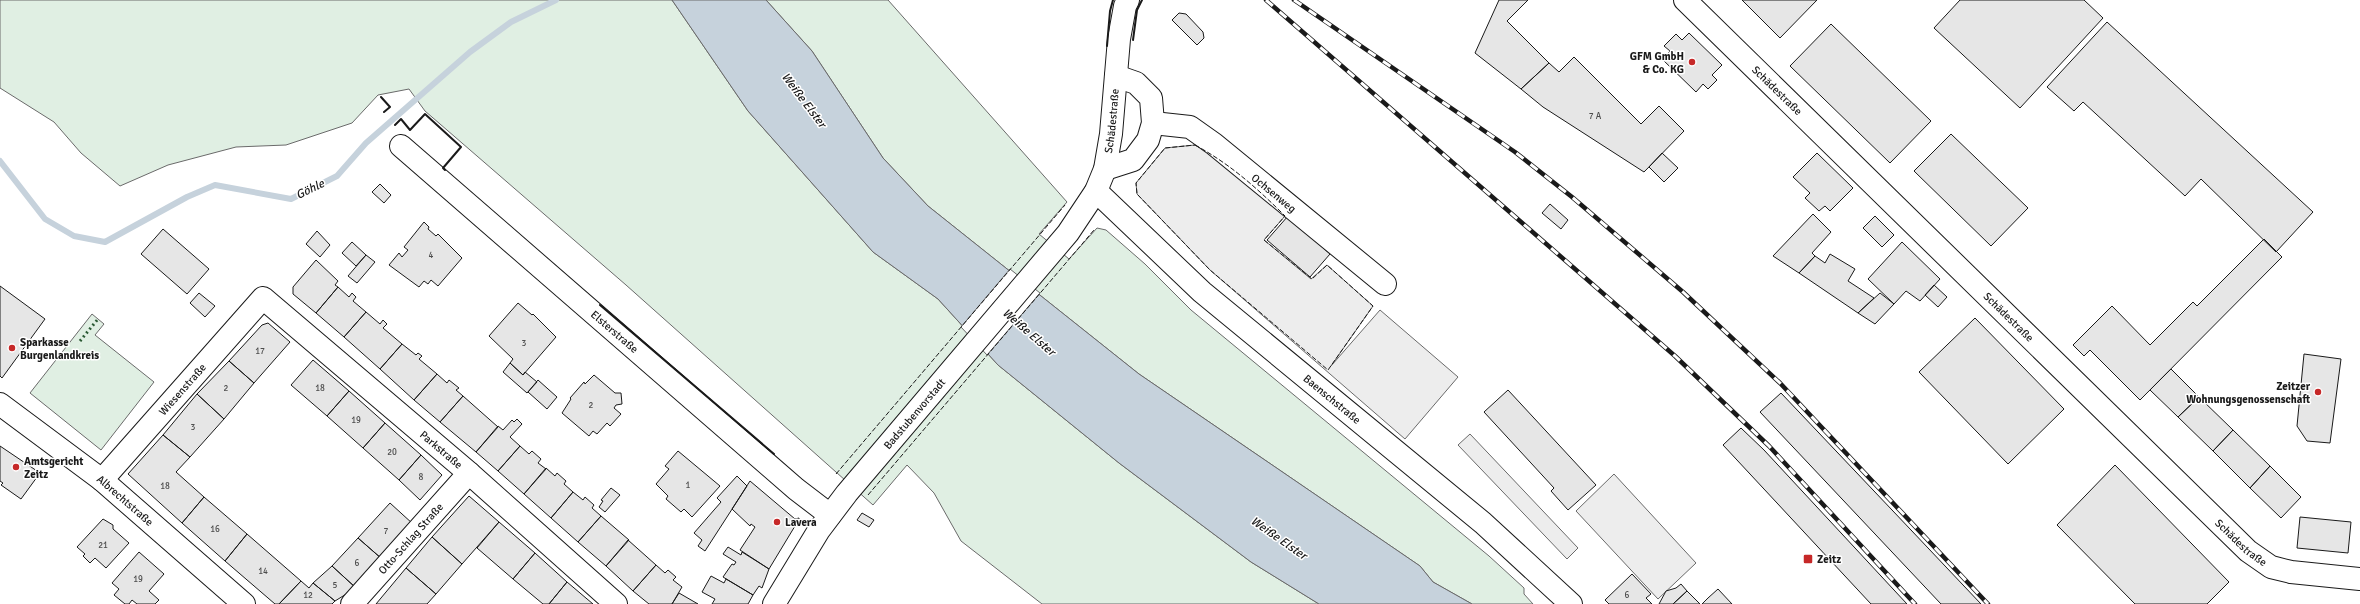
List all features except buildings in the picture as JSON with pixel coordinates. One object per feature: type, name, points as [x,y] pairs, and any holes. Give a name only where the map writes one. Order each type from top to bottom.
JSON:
[{"type":"street","name":"Schädestraße","points":[[1068,233],[1096,192],[1105,169],[1119,39],[1125,6],[1128,0]]},
{"type":"street","name":"Schädestraße","points":[[1685,0],[2248,551],[2271,567],[2291,572],[2360,578]]},
{"type":"street","points":[[1105,169],[1133,160],[1148,140],[1153,123],[1151,98],[1136,83],[1116,76]]},
{"type":"street","name":"Ochsenweg","points":[[1153,123],[1190,127],[1214,144],[1385,284]]},
{"type":"street","name":"Elsterstraße","points":[[401,146],[796,489],[830,515]]},
{"type":"street","name":"Baenschstraße","points":[[1096,192],[1202,292],[1483,523],[1571,604]]},
{"type":"street","name":"Badstubenvorstadt","points":[[774,604],[830,515],[1068,233]]},
{"type":"street","name":"Parkstraße","points":[[263,298],[468,473],[616,604]]},
{"type":"street","name":"Wiesenstraße","points":[[102,480],[263,298]]},
{"type":"street","name":"Albrechtstraße","points":[[0,404],[102,480],[244,604]]},
{"type":"street","name":"Otto-Schlag Straße","points":[[352,604],[468,473]]},
{"type":"green space","points":[[0,0],[672,0],[748,111],[873,252],[938,299],[998,365],[1119,463],[1251,562],[1319,604],[1042,604],[961,541],[934,493],[907,465],[873,505],[626,285],[425,111],[409,89],[378,95],[352,123],[286,145],[236,147],[168,165],[120,186],[81,153],[54,122],[0,88]]},
{"type":"green space","points":[[766,0],[888,0],[1067,202],[1039,234],[1069,259],[1097,228],[1106,230],[1145,264],[1191,310],[1489,556],[1524,588],[1524,594],[1533,604],[1472,604],[1433,582],[1420,566],[1139,374],[928,206],[883,158],[812,51]]},
{"type":"green space","points":[[92,314],[104,324],[95,335],[154,382],[101,450],[30,393]]},
{"type":"shaded area","points":[[1195,145],[1219,158],[1252,184],[1285,216],[1264,240],[1311,279],[1327,265],[1373,306],[1331,366],[1380,310],[1458,377],[1405,439],[1210,270],[1137,194],[1136,183],[1165,148]]},
{"type":"shaded area","points":[[1470,434],[1578,548],[1567,559],[1458,445]]},
{"type":"shaded area","points":[[1614,474],[1696,563],[1658,599],[1576,511]]},
{"type":"water","name":"Weiße Elster","points":[[672,0],[766,0],[812,51],[883,158],[928,206],[1139,374],[1420,566],[1433,582],[1472,604],[1319,604],[1251,562],[1119,463],[998,365],[938,299],[873,252],[748,111]]},
{"type":"pier","points":[[1010,269],[1040,293],[987,355],[961,327]]},
{"type":"waterway","name":"Göhle","points":[[0,161],[45,219],[74,236],[105,242],[187,197],[215,185],[291,199],[337,176],[366,143],[470,52],[511,22],[556,0]]},
{"type":"railway","points":[[1266,0],[1675,356],[1769,446],[1915,604]]},
{"type":"railway","points":[[1294,0],[1515,152],[1572,197],[1683,292],[1780,383],[1988,604]]},
{"type":"hedge","points":[[80,341],[98,319]]},
{"type":"fence","points":[[1195,145],[1208,152],[1243,177],[1285,216],[1264,240],[1312,279],[1327,265],[1373,306],[1328,370],[1210,270],[1137,194],[1136,183],[1165,148],[1195,145]]},
{"type":"fence","points":[[836,474],[1065,205]]},
{"type":"fence","points":[[868,495],[1094,230]]},
{"type":"wall","points":[[1107,46],[1110,11],[1113,0]]},
{"type":"wall","points":[[1133,40],[1137,10],[1142,0]]},
{"type":"wall","points":[[381,97],[390,107],[384,112]]},
{"type":"wall","points":[[395,125],[401,119],[410,130],[425,114],[461,147],[443,168],[445,170]]},
{"type":"wall","points":[[600,305],[774,454]]},
{"type":"place","name":"GFM GmbH & Co. KG","points":[[1692,62]]},
{"type":"place","name":"Sparkasse Burgenlandkreis","points":[[12,348]]},
{"type":"place","name":"Zeitzer Wohnungsgenossenschaft","points":[[2318,392]]},
{"type":"place","name":"Amtsgericht Zeitz","points":[[16,467]]},
{"type":"place","name":"Lavera","points":[[777,522]]},
{"type":"place","name":"Zeitz","points":[[1808,559]]}]
